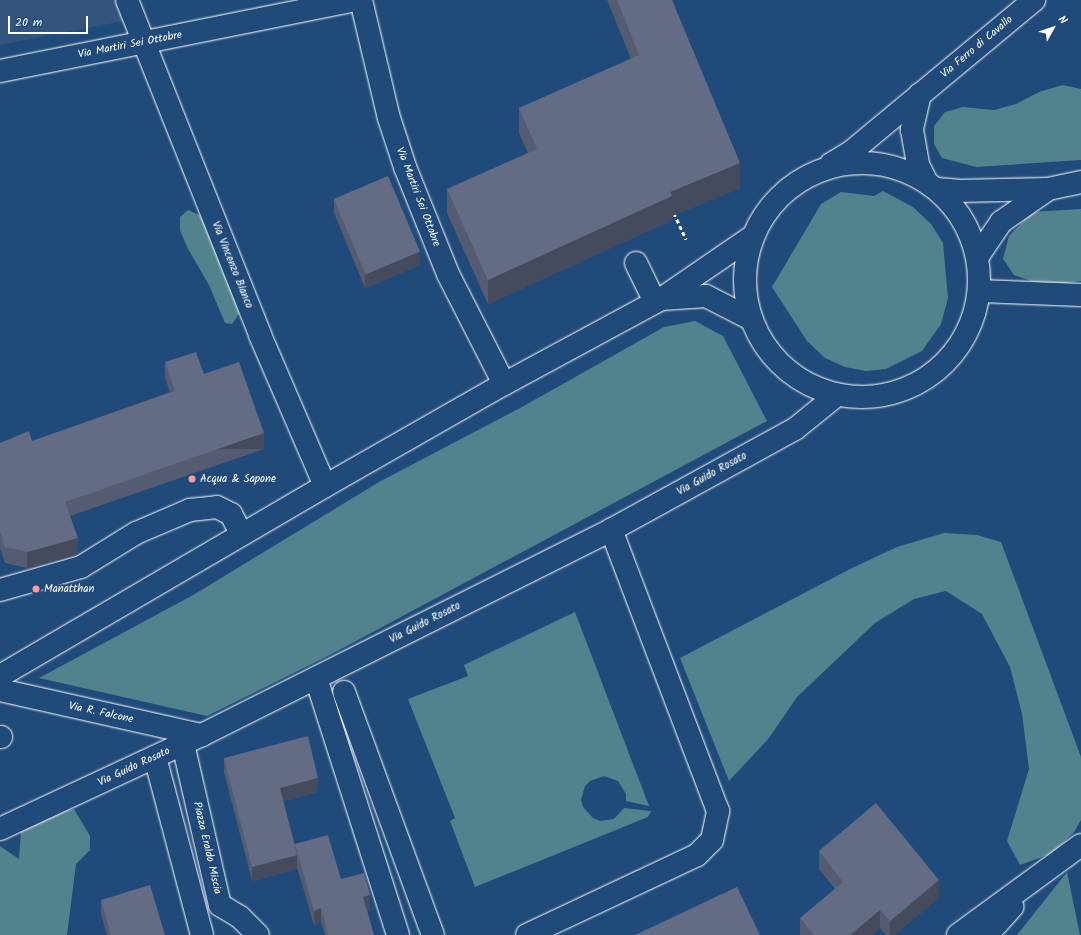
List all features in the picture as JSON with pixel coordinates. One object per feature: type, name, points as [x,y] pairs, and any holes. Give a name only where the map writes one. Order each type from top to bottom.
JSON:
[{"type":"street","name":"Via Vincenzo Bianco","points":[[127,0],[260,335],[325,486]]},
{"type":"street","name":"Via Martiri Sei Ottobre","points":[[0,71],[354,0]]},
{"type":"street","name":"Via Martiri Sei Ottobre","points":[[361,0],[389,118],[405,167],[448,274],[504,384]]},
{"type":"street","name":"Via Ferro di Cavallo","points":[[825,168],[851,152],[1034,0]]},
{"type":"street","points":[[920,94],[912,130],[918,165],[931,185],[962,220],[978,256],[980,291],[972,324],[956,353],[932,376],[896,393],[870,398],[837,395],[809,385],[784,368],[765,346],[752,319],[745,292],[746,264],[753,236],[770,207],[794,184],[825,168],[850,163],[877,164],[902,170],[931,185],[958,191],[1048,189],[1081,182]]},
{"type":"street","points":[[978,256],[1001,222],[1048,189]]},
{"type":"street","points":[[0,676],[325,486],[504,384],[658,300],[753,236]]},
{"type":"street","points":[[636,263],[658,300]]},
{"type":"street","points":[[980,291],[1081,295]]},
{"type":"street","points":[[658,300],[706,296],[752,319]]},
{"type":"street","name":"Via Guido Rosato","points":[[0,829],[192,740],[611,530],[795,429],[837,395]]},
{"type":"street","points":[[0,590],[81,568],[136,533],[190,510],[217,507],[231,514],[241,534]]},
{"type":"street","points":[[527,935],[697,855],[712,840],[718,811],[611,530]]},
{"type":"street","points":[[316,678],[398,935]]},
{"type":"street","name":"Via R. Falcone","points":[[0,690],[192,740]]},
{"type":"street","points":[[344,692],[433,935]]},
{"type":"street","name":"Piazza Eraldo Miscia","points":[[192,740],[220,905],[240,917],[258,935]]},
{"type":"street","points":[[155,757],[202,935]]},
{"type":"street","points":[[958,935],[1081,845]]},
{"type":"street","points":[[987,935],[1044,872]]},
{"type":"path","points":[[673,210],[686,239]]},
{"type":"shaded area","points":[[0,0],[116,0],[124,21],[0,45]]},
{"type":"green space","points":[[1063,85],[1081,89],[1081,160],[976,167],[942,158],[934,144],[934,126],[945,112],[963,107],[994,110],[1016,104],[1039,92]]},
{"type":"green space","points":[[883,191],[913,207],[931,224],[943,243],[948,298],[941,324],[922,351],[886,369],[866,371],[845,367],[825,358],[807,341],[772,287],[821,204],[841,192],[874,196]]},
{"type":"green space","points":[[1081,209],[1081,281],[1046,286],[1014,275],[1003,259],[1009,236],[1032,212]]},
{"type":"green space","points":[[188,210],[206,218],[238,299],[239,314],[232,324],[225,323],[209,285],[187,247],[180,230],[180,217]]},
{"type":"green space","points":[[695,321],[723,336],[767,421],[328,656],[207,716],[39,678],[195,594],[379,482],[522,407],[664,327]]},
{"type":"green space","points":[[944,533],[977,535],[1001,542],[1081,757],[1081,820],[1074,832],[1053,853],[1020,865],[1007,841],[1029,769],[1022,714],[1010,667],[982,614],[946,591],[914,599],[875,623],[797,697],[769,738],[729,781],[680,658],[852,568],[897,547]]},
{"type":"green space","points":[[575,612],[649,806],[626,801],[626,794],[618,781],[604,776],[590,781],[585,786],[581,800],[583,807],[593,818],[600,821],[614,819],[624,808],[651,811],[648,817],[475,887],[450,821],[455,818],[408,699],[468,676],[464,665]]},
{"type":"green space","points":[[74,809],[90,836],[90,850],[76,864],[67,935],[0,935],[0,846],[19,859],[21,831],[45,815]]},
{"type":"green space","points":[[1067,872],[1080,935],[1017,935]]},
{"type":"building","points":[[617,0],[672,0],[740,163],[670,192],[672,196],[488,280],[447,189],[537,149],[519,108],[639,55]]},
{"type":"building","points":[[388,176],[420,251],[366,275],[334,199]]},
{"type":"building","points":[[196,352],[204,374],[239,362],[264,433],[65,502],[78,538],[27,552],[5,547],[0,532],[0,443],[29,431],[32,441],[175,391],[165,362]]},
{"type":"building","points":[[308,736],[318,778],[280,788],[297,855],[252,867],[224,758]]},
{"type":"building","points":[[876,803],[939,880],[890,921],[880,910],[850,935],[814,935],[800,918],[843,882],[819,851]]},
{"type":"building","points":[[328,835],[341,879],[364,873],[370,895],[363,897],[374,935],[328,935],[321,908],[314,911],[295,844]]},
{"type":"building","points":[[150,885],[165,935],[111,935],[101,900]]},
{"type":"building","points":[[737,887],[760,935],[635,935]]},
{"type":"place","name":"Acqua & Sapone","points":[[192,479]]},
{"type":"place","name":"Manatthan","points":[[36,589]]}]
